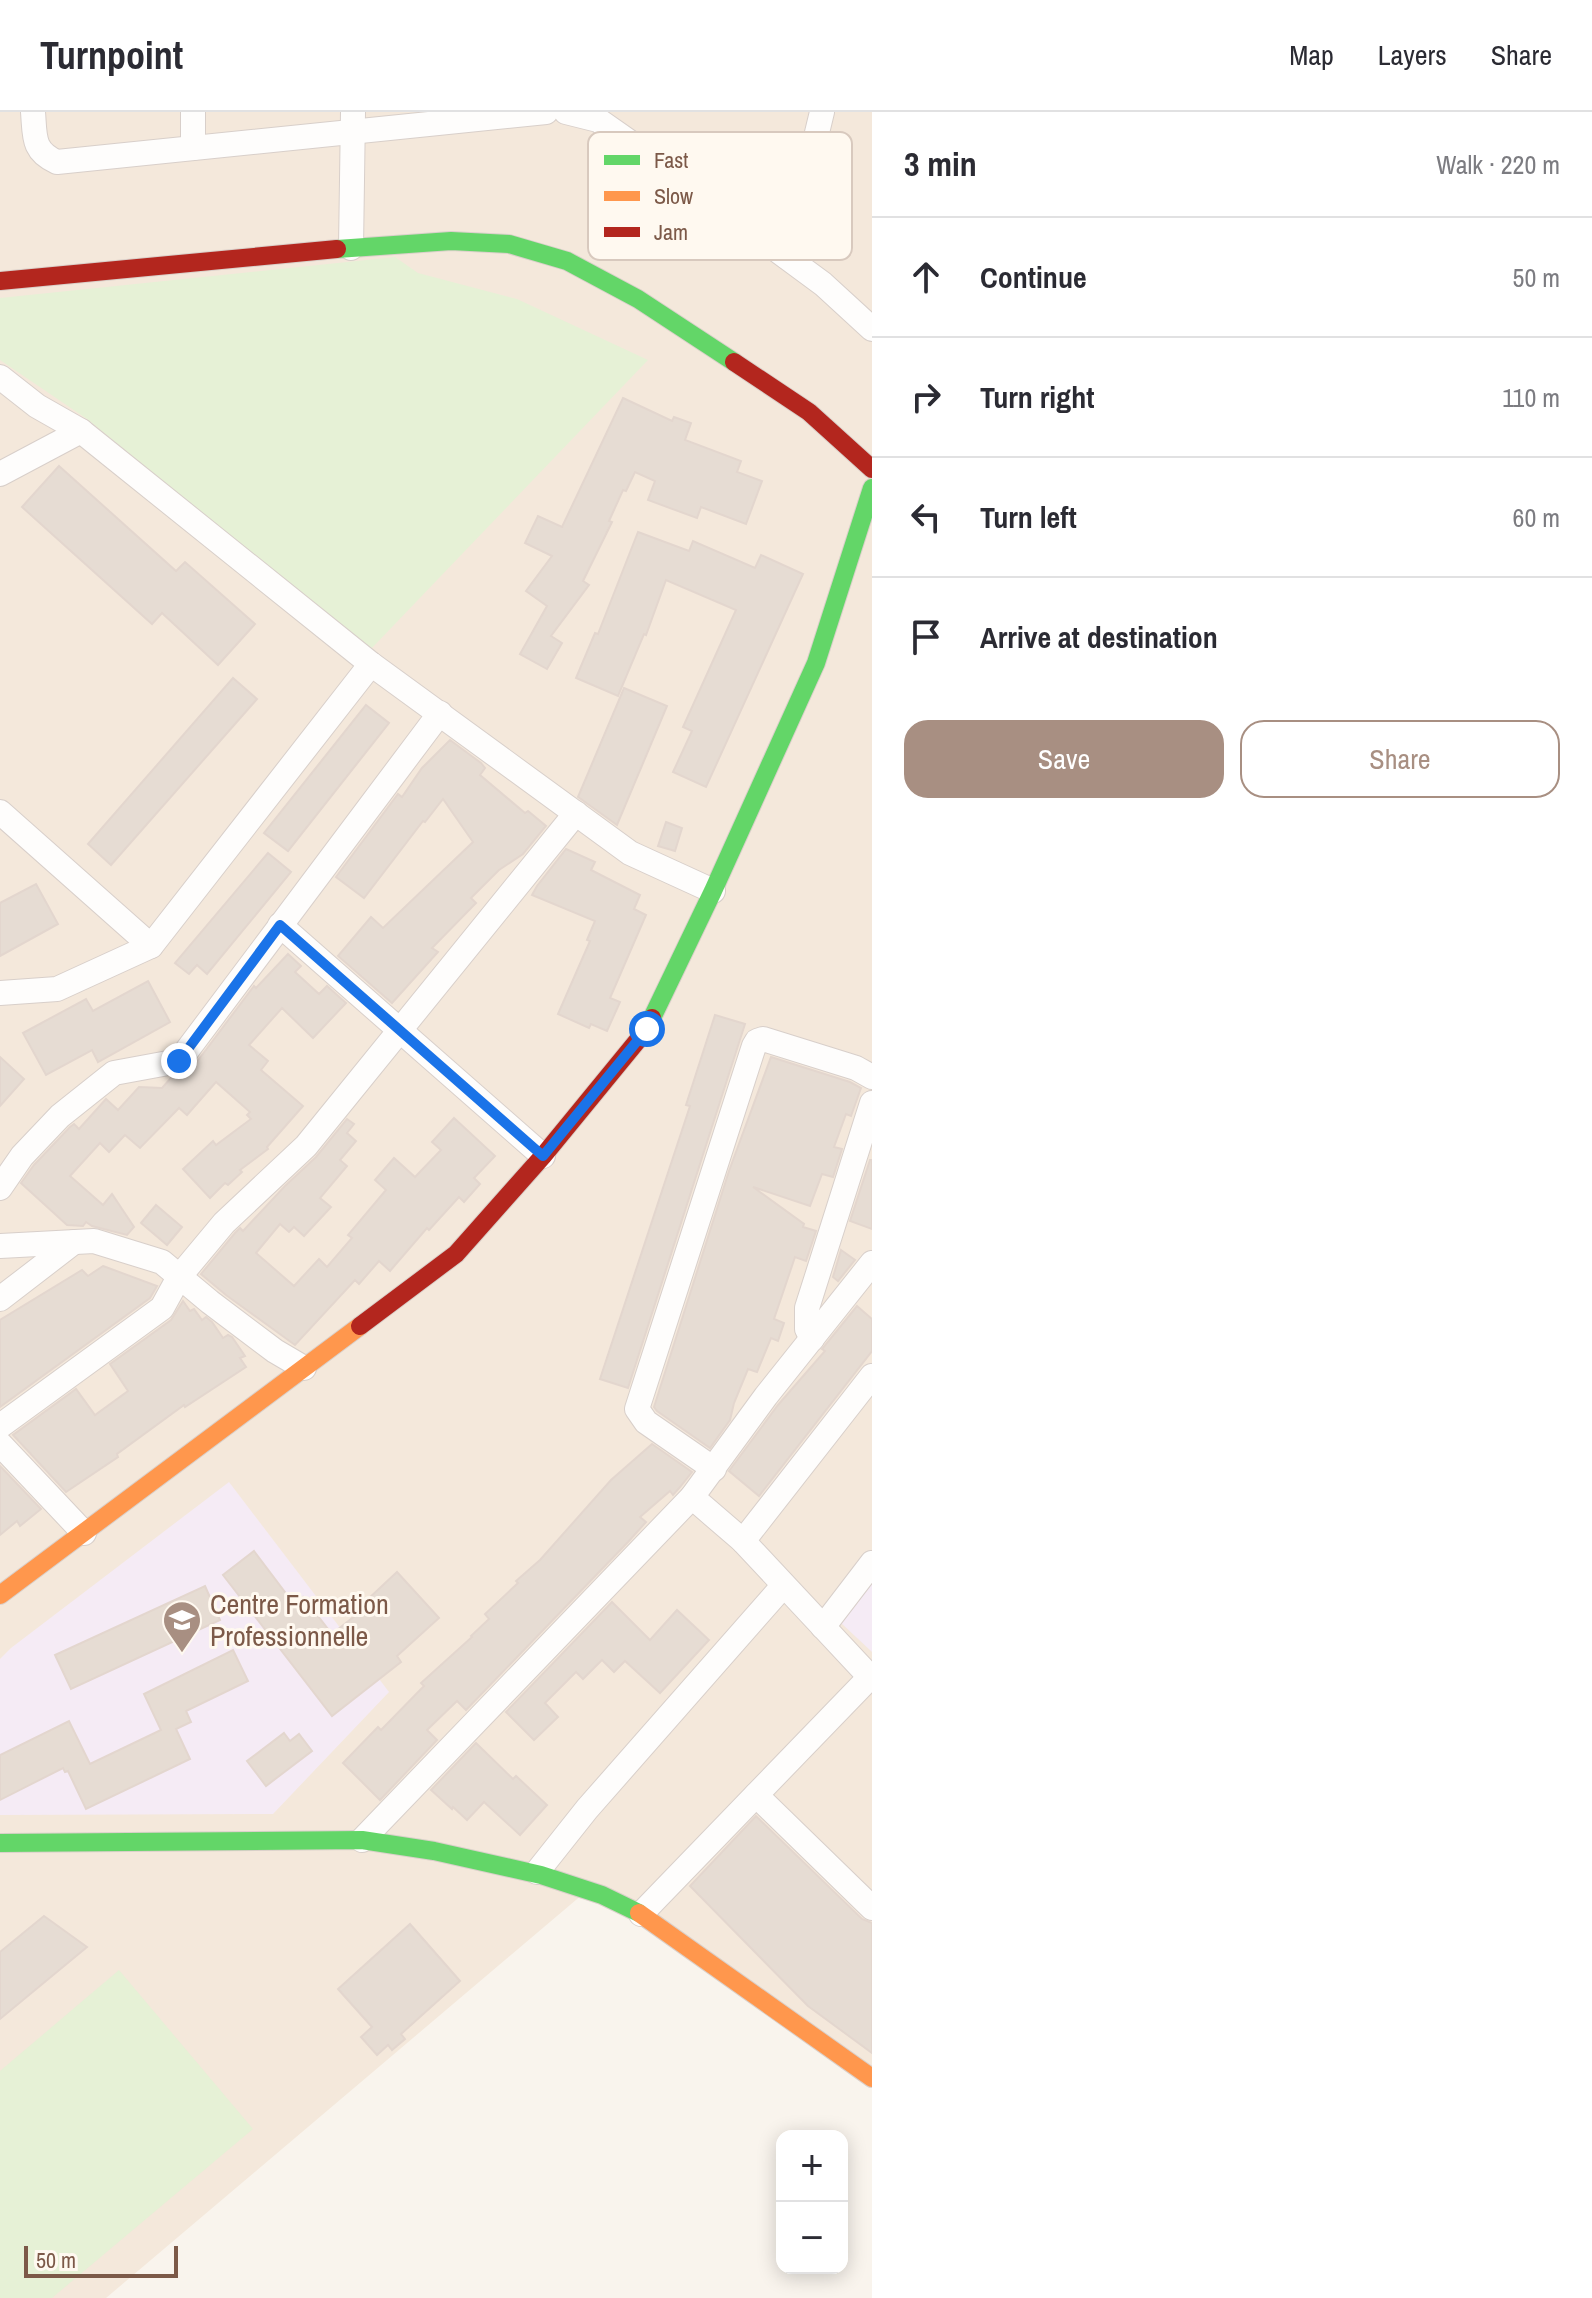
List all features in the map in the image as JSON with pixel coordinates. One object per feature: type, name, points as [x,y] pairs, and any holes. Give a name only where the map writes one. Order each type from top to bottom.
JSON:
[{"type":"street","points":[[33,112],[37,146],[45,157],[57,162],[193,148],[353,122],[546,112]]},
{"type":"street","points":[[193,112],[193,148]]},
{"type":"street","points":[[566,112],[598,120],[615,132]]},
{"type":"street","points":[[817,132],[822,112]]},
{"type":"street","points":[[351,248],[353,122]]},
{"type":"street","points":[[0,281],[351,248],[451,241],[509,244],[567,261],[638,299],[809,412],[872,469]]},
{"type":"street","points":[[791,260],[823,284],[872,329]]},
{"type":"street","points":[[0,377],[37,406],[81,431],[371,664],[630,853],[713,891]]},
{"type":"street","points":[[0,474],[81,431]]},
{"type":"street","points":[[0,1595],[456,1254],[543,1156],[647,1029],[816,663],[872,488]]},
{"type":"street","points":[[0,993],[57,989],[151,946],[371,664]]},
{"type":"street","points":[[0,1188],[22,1156],[60,1116],[114,1073],[179,1061],[440,713]]},
{"type":"street","points":[[0,812],[151,946]]},
{"type":"street","points":[[0,1426],[162,1308],[179,1277],[224,1223],[306,1146],[576,813]]},
{"type":"street","points":[[280,925],[543,1156]]},
{"type":"street","points":[[714,1469],[646,1422],[637,1409],[754,1046],[763,1039],[856,1068],[872,1077]]},
{"type":"street","points":[[812,1339],[806,1320],[807,1308],[872,1103]]},
{"type":"street","points":[[0,1246],[94,1241],[162,1262],[275,1351],[304,1368]]},
{"type":"street","points":[[0,1299],[74,1242]]},
{"type":"street","points":[[362,1840],[692,1497],[766,1396],[872,1263]]},
{"type":"street","points":[[743,1541],[872,1376]]},
{"type":"street","points":[[0,1444],[84,1533]]},
{"type":"street","points":[[641,1914],[871,1678],[743,1541],[692,1497]]},
{"type":"street","points":[[823,1627],[872,1563]]},
{"type":"street","points":[[537,1872],[587,1809],[783,1586]]},
{"type":"street","points":[[756,1795],[872,1908]]},
{"type":"street","points":[[0,1843],[362,1840],[406,1844],[537,1872],[614,1899],[641,1914],[872,2078]]},
{"type":"shaded area","points":[[0,112],[872,112],[872,2069],[596,1883],[106,2298],[0,2298]]},
{"type":"shaded area","name":"Centre Formation Professionnelle","points":[[229,1482],[389,1692],[273,1814],[0,1815],[0,1659]]},
{"type":"shaded area","points":[[872,1583],[872,1652],[841,1623]]},
{"type":"green space","points":[[395,257],[418,273],[517,299],[648,360],[370,650],[87,419],[0,360],[0,298]]},
{"type":"green space","points":[[119,1970],[253,2129],[52,2298],[0,2298],[0,2071]]},
{"type":"building","points":[[623,398],[672,421],[674,417],[691,423],[685,440],[741,461],[737,472],[762,481],[746,524],[701,507],[697,518],[648,500],[655,481],[635,472],[626,491],[623,490],[609,521],[612,522],[583,581],[589,585],[551,636],[562,643],[547,669],[520,654],[547,606],[526,591],[552,556],[525,543],[538,516],[562,527]]},
{"type":"building","points":[[59,466],[176,571],[185,562],[255,624],[218,665],[162,613],[152,624],[22,507]]},
{"type":"building","points":[[638,532],[689,551],[693,541],[755,568],[761,555],[803,574],[706,787],[673,772],[692,731],[683,727],[736,610],[666,580],[646,635],[618,696],[576,678],[595,633],[598,634]]},
{"type":"building","points":[[233,678],[257,699],[111,865],[88,844]]},
{"type":"building","points":[[624,688],[667,706],[617,825],[578,797]]},
{"type":"building","points":[[366,705],[389,723],[288,851],[264,833]]},
{"type":"building","points":[[450,740],[481,763],[485,768],[480,775],[525,813],[528,811],[546,826],[523,854],[499,870],[471,898],[476,903],[432,948],[438,952],[392,1003],[338,956],[371,917],[383,928],[473,842],[443,799],[364,898],[336,877],[398,794],[402,797],[422,768]]},
{"type":"building","points":[[666,822],[682,828],[675,851],[658,846]]},
{"type":"building","points":[[566,849],[595,862],[591,870],[640,895],[634,909],[646,915],[610,998],[620,1002],[607,1031],[591,1024],[589,1028],[558,1014],[590,941],[587,940],[595,921],[532,895]]},
{"type":"building","points":[[268,853],[291,872],[207,974],[197,965],[189,974],[175,963]]},
{"type":"building","points":[[36,884],[58,924],[0,956],[0,903]]},
{"type":"building","points":[[288,954],[301,966],[295,972],[319,994],[327,986],[346,1003],[313,1038],[282,1008],[249,1045],[268,1061],[261,1070],[303,1106],[268,1149],[240,1170],[242,1172],[228,1185],[225,1183],[210,1198],[183,1169],[213,1141],[216,1145],[251,1119],[247,1115],[250,1112],[216,1082],[187,1115],[179,1108],[140,1148],[125,1135],[109,1152],[100,1143],[70,1176],[103,1205],[112,1194],[134,1227],[127,1235],[86,1222],[83,1226],[67,1225],[21,1183],[70,1127],[74,1124],[79,1129],[106,1099],[118,1110],[139,1087],[162,1088],[171,1078],[190,1071],[254,986],[256,988]]},
{"type":"building","points":[[148,981],[170,1022],[98,1062],[92,1050],[46,1075],[23,1033],[86,999],[93,1011]]},
{"type":"building","points":[[715,1015],[745,1024],[628,1388],[600,1379],[690,1106],[686,1105]]},
{"type":"building","points":[[0,1057],[24,1079],[0,1106]]},
{"type":"building","points":[[771,1057],[861,1088],[851,1116],[846,1114],[834,1147],[842,1149],[833,1177],[822,1174],[810,1206],[753,1187],[804,1224],[803,1227],[816,1231],[806,1261],[795,1257],[774,1319],[784,1323],[778,1341],[771,1338],[757,1372],[748,1369],[730,1420],[710,1448],[654,1407],[729,1171]]},
{"type":"building","points":[[454,1118],[495,1156],[474,1178],[480,1184],[464,1202],[459,1197],[390,1271],[379,1261],[359,1284],[355,1280],[295,1345],[201,1274],[235,1233],[240,1228],[243,1231],[316,1157],[347,1119],[354,1124],[347,1133],[356,1141],[340,1160],[347,1166],[320,1198],[331,1207],[304,1236],[294,1227],[289,1232],[280,1224],[256,1253],[294,1286],[319,1259],[327,1267],[352,1238],[348,1235],[386,1190],[375,1180],[394,1158],[415,1177],[441,1150],[432,1142]]},
{"type":"building","points":[[872,1160],[872,1229],[850,1221]]},
{"type":"building","points":[[156,1205],[182,1227],[167,1245],[141,1223]]},
{"type":"building","points":[[841,1250],[855,1260],[838,1281],[833,1277]]},
{"type":"building","points":[[103,1266],[157,1286],[150,1298],[0,1407],[0,1320],[82,1270],[88,1276]]},
{"type":"building","points":[[183,1301],[202,1320],[206,1317],[212,1322],[223,1338],[228,1335],[232,1337],[245,1356],[240,1358],[246,1367],[184,1405],[117,1454],[118,1457],[66,1492],[13,1435],[76,1389],[95,1415],[128,1391],[110,1364],[171,1320]]},
{"type":"building","points":[[857,1306],[872,1319],[872,1351],[759,1496],[729,1471]]},
{"type":"building","points":[[652,1444],[692,1472],[673,1495],[670,1491],[640,1517],[646,1522],[628,1542],[466,1710],[457,1701],[427,1730],[437,1740],[380,1800],[343,1763],[378,1727],[381,1730],[424,1686],[421,1683],[472,1637],[489,1619],[485,1614],[540,1560],[611,1480]]},
{"type":"building","points":[[0,1466],[41,1509],[20,1526],[17,1521],[0,1535]]},
{"type":"building","points":[[254,1551],[294,1604],[303,1597],[332,1634],[366,1607],[367,1600],[397,1572],[439,1618],[397,1656],[401,1662],[332,1716],[223,1575]]},
{"type":"building","points":[[205,1586],[220,1620],[71,1689],[55,1655]]},
{"type":"building","points":[[612,1602],[650,1640],[677,1610],[709,1640],[660,1693],[625,1661],[614,1672],[602,1660],[583,1679],[576,1672],[545,1703],[558,1717],[534,1740],[506,1712]]},
{"type":"building","points":[[233,1650],[248,1681],[186,1711],[191,1722],[176,1729],[190,1759],[86,1809],[68,1771],[65,1772],[63,1768],[0,1800],[0,1755],[69,1721],[90,1764],[161,1730],[144,1694]]},
{"type":"building","points":[[284,1733],[290,1741],[299,1734],[312,1751],[266,1786],[247,1761]]},
{"type":"building","points":[[476,1743],[513,1779],[516,1776],[547,1805],[520,1835],[484,1802],[467,1820],[431,1790]]},
{"type":"building","points":[[756,1816],[862,1919],[872,1923],[872,2053],[808,2006],[690,1886]]},
{"type":"building","points":[[44,1916],[87,1947],[0,2019],[0,1952]]},
{"type":"building","points":[[410,1924],[460,1981],[401,2034],[405,2039],[392,2050],[388,2045],[377,2055],[361,2037],[372,2027],[338,1989]]},
{"type":"traffic: fast","points":[[337,249],[451,241],[509,244],[567,261],[638,299],[734,362]]},
{"type":"traffic: fast","points":[[652,1018],[816,663],[872,488]]},
{"type":"traffic: fast","points":[[0,1843],[362,1840],[434,1851],[541,1875],[602,1895],[639,1913]]},
{"type":"traffic: slow","points":[[0,1595],[360,1326]]},
{"type":"traffic: slow","points":[[639,1913],[872,2078]]},
{"type":"traffic: jam","points":[[0,281],[337,249]]},
{"type":"traffic: jam","points":[[734,362],[809,412],[872,469]]},
{"type":"traffic: jam","points":[[360,1326],[456,1254],[543,1156],[647,1029],[652,1018]]},
{"type":"place","name":"Centre Formation Professionnelle","points":[[182,1654]]},
{"type":"route","points":[[179,1061],[280,925],[543,1156],[647,1029]]}]
